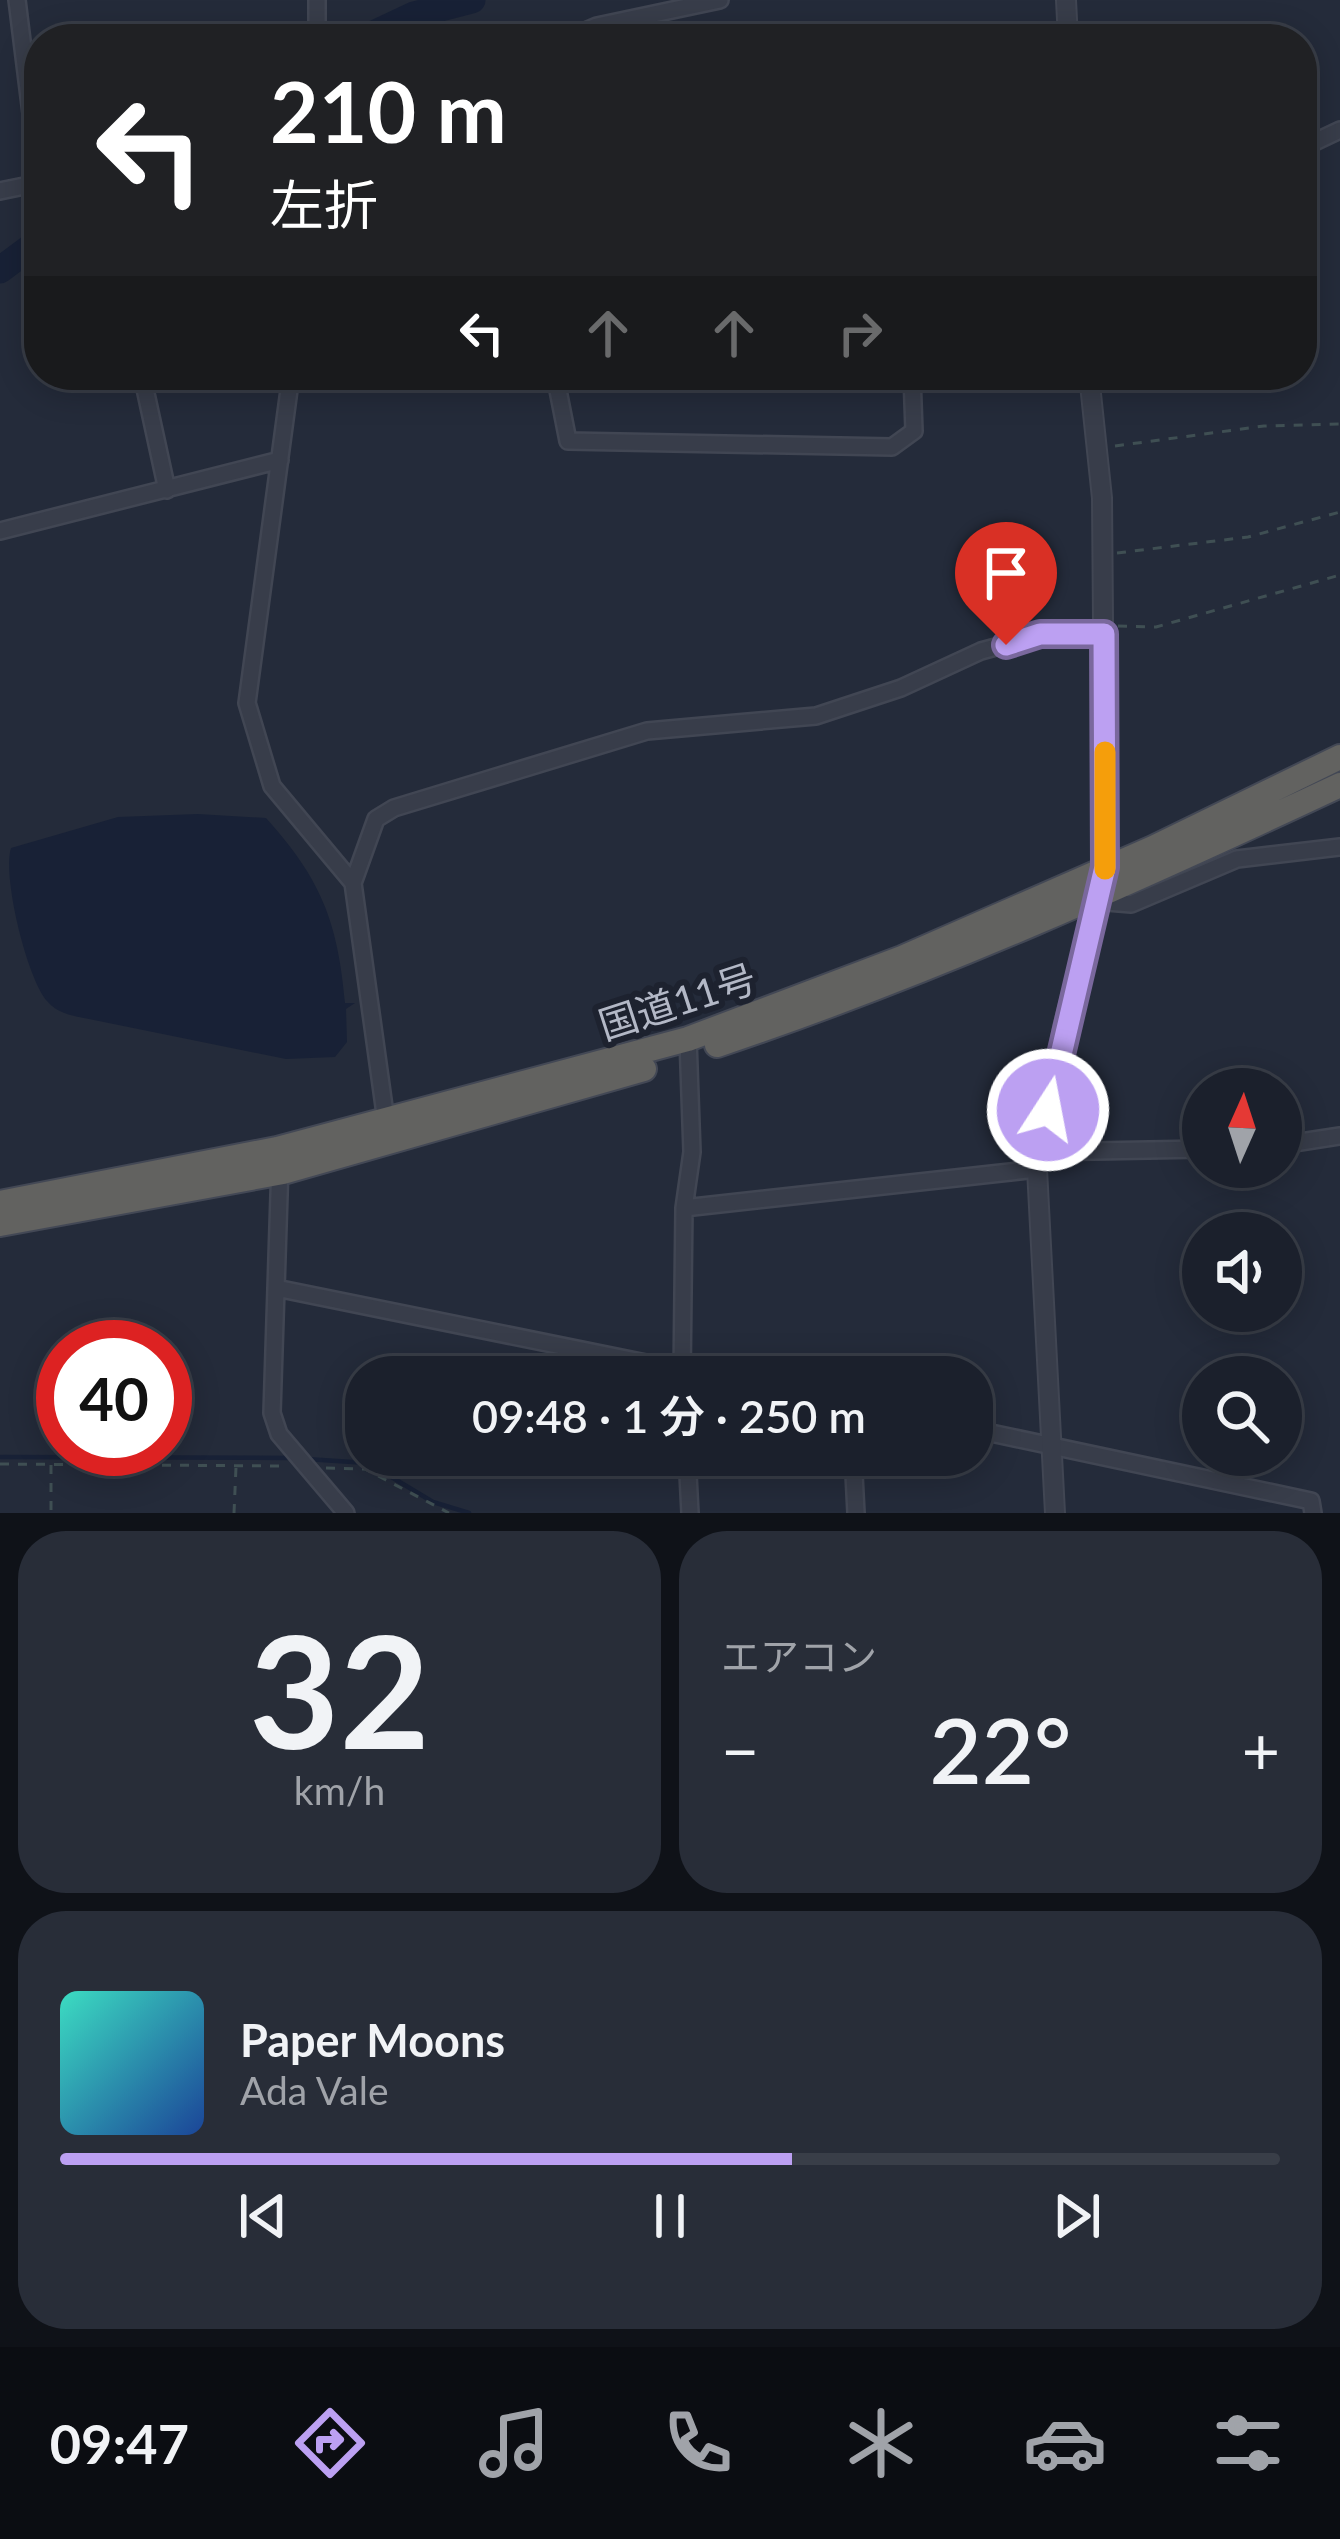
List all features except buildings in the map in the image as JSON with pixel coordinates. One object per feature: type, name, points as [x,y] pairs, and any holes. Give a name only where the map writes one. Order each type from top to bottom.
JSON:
[{"type":"highway","name":"国道11号","points":[[0,1203],[280,1161],[386,1121],[687,1047],[902,958],[1340,758]]},
{"type":"highway","name":"国道11号","points":[[0,1224],[280,1161],[890,986],[1093,901],[1340,784]]},
{"type":"street","points":[[17,0],[24,57]]},
{"type":"street","points":[[606,24],[719,0]]},
{"type":"street","points":[[145,390],[167,490]]},
{"type":"street","points":[[289,390],[248,703],[272,786],[353,883]]},
{"type":"street","points":[[558,390],[568,441],[892,447],[914,431],[913,390]]},
{"type":"street","points":[[1055,1513],[1039,1160],[1093,901],[1105,867],[1103,555],[1091,390]]},
{"type":"street","points":[[0,531],[280,460]]},
{"type":"street","points":[[386,1121],[353,883],[376,818],[394,808],[646,731],[816,716],[901,688],[981,651],[1040,634],[1104,630]]},
{"type":"street","points":[[1093,901],[1131,904],[1238,859],[1340,847]]},
{"type":"street","points":[[681,1356],[684,1208],[692,1152],[687,1047]]},
{"type":"street","points":[[1302,1142],[1340,1136]]},
{"type":"street","points":[[684,1208],[1039,1160],[1182,1150]]},
{"type":"street","points":[[280,1161],[272,1413],[301,1461],[346,1513]]},
{"type":"street","points":[[276,1288],[596,1356]]},
{"type":"street","points":[[993,1433],[1311,1501],[1313,1513]]},
{"type":"street","points":[[688,1476],[690,1513]]},
{"type":"street","points":[[854,1476],[856,1513]]},
{"type":"path","points":[[1097,448],[1264,426],[1340,424]]},
{"type":"path","points":[[1103,555],[1248,537],[1340,512]]},
{"type":"path","points":[[1104,630],[1156,627],[1340,575]]},
{"type":"path","points":[[192,1465],[301,1461],[364,1469],[449,1513]]},
{"type":"path","points":[[0,1464],[36,1463]]},
{"type":"path","points":[[234,1513],[236,1465]]},
{"type":"path","points":[[50,1476],[51,1513]]},
{"type":"water","points":[[118,817],[266,818],[313,882],[331,925],[345,1003],[355,1003],[346,1009],[347,1042],[335,1057],[286,1059],[77,1017],[56,1009],[39,989],[13,903],[11,848]]},
{"type":"waterway","points":[[395,24],[472,0]]},
{"type":"waterway","points":[[0,270],[24,252]]},
{"type":"waterway","points":[[0,1457],[294,1458]]},
{"type":"waterway","points":[[306,1459],[368,1463],[433,1502],[469,1513]]},
{"type":"slow traffic","points":[[1105,752],[1105,869]]},
{"type":"route","points":[[1006,645],[1040,634],[1104,634],[1105,867],[1063,1027],[1048,1110]]}]
